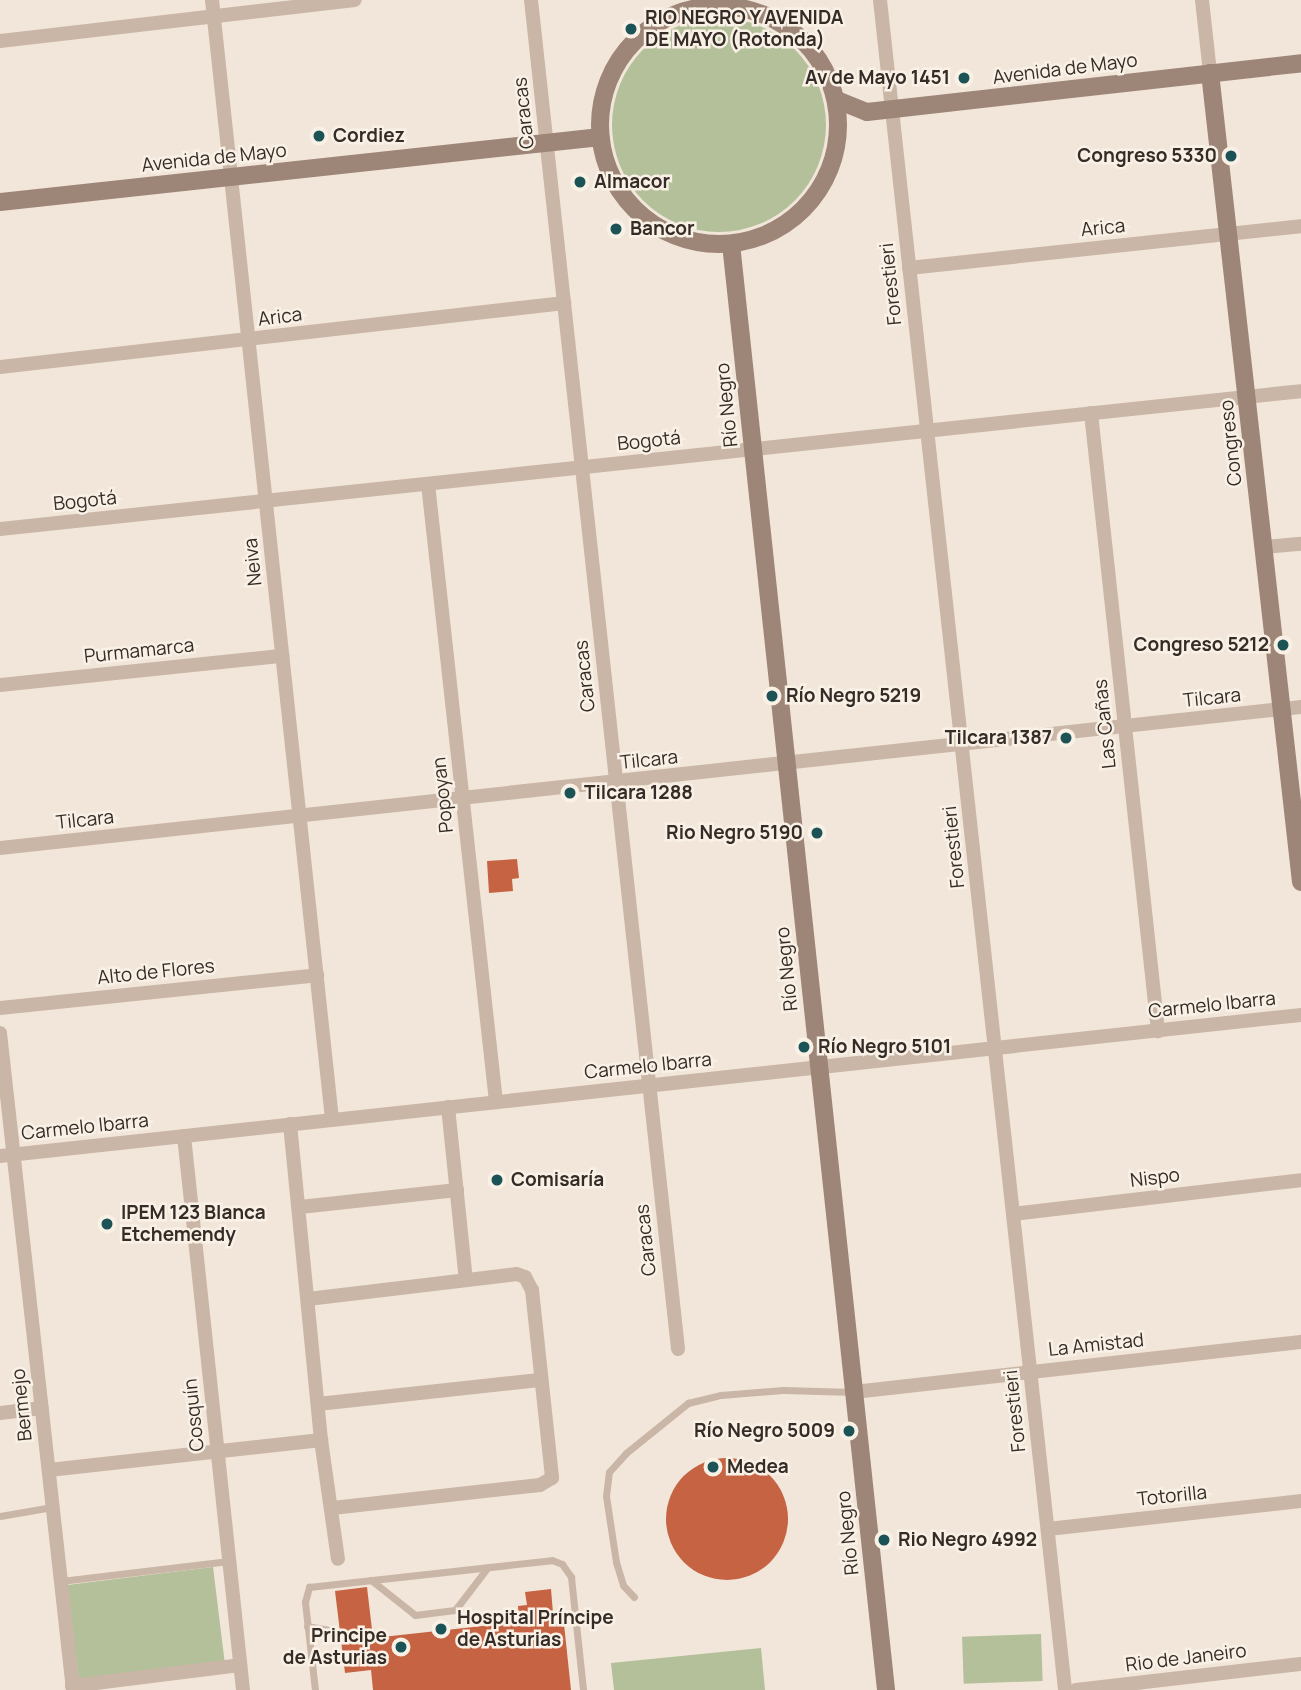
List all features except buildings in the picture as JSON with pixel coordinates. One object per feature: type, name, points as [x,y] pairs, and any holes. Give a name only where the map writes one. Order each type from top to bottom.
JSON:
[{"type":"main road","points":[[706,3],[767,15],[795,32],[817,55],[837,100],[837,147],[827,177],[810,203],[786,224],[758,238],[731,244],[696,243],[667,233],[641,217],[621,194],[607,167],[600,137],[606,85],[634,41],[678,13],[706,3]]},
{"type":"main road","name":"Avenida de Mayo","points":[[837,100],[867,112],[1301,63]]},
{"type":"main road","name":"Congreso","points":[[1210,73],[1301,873]]},
{"type":"main road","name":"Avenida de Mayo","points":[[0,202],[600,137]]},
{"type":"main road","name":"Río Negro","points":[[731,244],[886,1690]]},
{"type":"street","name":"Neiva","points":[[212,0],[332,1120]]},
{"type":"street","points":[[0,41],[355,0]]},
{"type":"street","name":"Caracas","points":[[531,0],[678,1349]]},
{"type":"street","name":"Forestieri","points":[[880,0],[1065,1690]]},
{"type":"street","name":"Congreso","points":[[1202,0],[1210,73]]},
{"type":"street","name":"Arica","points":[[909,268],[1301,226]]},
{"type":"street","name":"Arica","points":[[0,367],[564,303]]},
{"type":"street","name":"Bogotá","points":[[0,529],[1301,391]]},
{"type":"street","name":"Las Cañas","points":[[1091,413],[1158,1031]]},
{"type":"street","name":"Popoyan","points":[[428,484],[496,1102]]},
{"type":"street","points":[[1264,547],[1301,544]]},
{"type":"street","name":"Purmamarca","points":[[0,685],[283,656]]},
{"type":"street","name":"Tilcara","points":[[0,848],[300,818],[1301,708]]},
{"type":"street","name":"Alto de Flores","points":[[0,1008],[317,975]]},
{"type":"street","name":"Carmelo Ibarra","points":[[7,1155],[1301,1015]]},
{"type":"street","name":"Bermejo","points":[[0,1032],[7,1155],[42,1408],[72,1688]]},
{"type":"street","points":[[448,1107],[466,1280]]},
{"type":"street","points":[[290,1124],[321,1440],[338,1559]]},
{"type":"street","name":"Cosquín","points":[[184,1136],[243,1690]]},
{"type":"street","name":"Nispo","points":[[1013,1214],[1301,1180]]},
{"type":"street","points":[[300,1207],[457,1190]]},
{"type":"street","points":[[308,1299],[517,1274],[529,1281],[552,1471],[547,1482],[332,1508]]},
{"type":"street","name":"La Amistad","points":[[854,1392],[1301,1342]]},
{"type":"street","points":[[318,1404],[540,1380]]},
{"type":"street","points":[[0,1413],[42,1408]]},
{"type":"street","points":[[49,1470],[321,1440]]},
{"type":"street","name":"Totorilla","points":[[1048,1529],[1301,1501]]},
{"type":"street","name":"Rio de Janeiro","points":[[1076,1690],[1301,1664]]},
{"type":"street","points":[[72,1688],[240,1665]]},
{"type":"lane","points":[[634,1597],[624,1586],[616,1562],[606,1496],[609,1472],[626,1454],[688,1403],[721,1395],[783,1390],[854,1392]]},
{"type":"lane","points":[[0,1516],[53,1507]]},
{"type":"lane","points":[[315,1690],[304,1602],[309,1587],[552,1560],[568,1570],[583,1690]]},
{"type":"lane","points":[[61,1581],[229,1561]]},
{"type":"lane","points":[[371,1580],[405,1610],[415,1615],[428,1614],[455,1610],[488,1567]]},
{"type":"lane","points":[[307,1626],[334,1631]]},
{"type":"green space","points":[[719,18],[760,26],[795,49],[818,84],[826,125],[818,166],[795,201],[760,224],[719,232],[678,224],[643,201],[620,166],[612,125],[620,84],[643,49],[678,26]]},
{"type":"green space","points":[[213,1567],[225,1663],[79,1681],[67,1585]]},
{"type":"green space","points":[[1041,1634],[1043,1681],[964,1684],[962,1637]]},
{"type":"green space","points":[[761,1648],[765,1690],[614,1690],[611,1663]]},
{"type":"place","name":"RIO NEGRO Y AVENIDA DE MAYO (Rotonda)","points":[[631,29]]},
{"type":"place","name":"Av de Mayo 1451","points":[[964,78]]},
{"type":"place","name":"Cordiez","points":[[319,136]]},
{"type":"place","name":"Congreso 5330","points":[[1231,156]]},
{"type":"place","name":"Almacor","points":[[580,182]]},
{"type":"place","name":"Bancor","points":[[616,229]]},
{"type":"place","name":"Congreso 5212","points":[[1283,645]]},
{"type":"place","name":"Río Negro 5219","points":[[772,696]]},
{"type":"place","name":"Tilcara 1387","points":[[1066,738]]},
{"type":"place","name":"Tilcara 1288","points":[[570,793]]},
{"type":"place","name":"Rio Negro 5190","points":[[817,833]]},
{"type":"place","name":"Río Negro 5101","points":[[804,1047]]},
{"type":"place","name":"Comisaría","points":[[497,1180]]},
{"type":"place","name":"IPEM 123 Blanca Etchemendy","points":[[107,1224]]},
{"type":"place","name":"Río Negro 5009","points":[[849,1431]]},
{"type":"place","name":"Medea","points":[[713,1467]]},
{"type":"place","name":"Rio Negro 4992","points":[[884,1540]]},
{"type":"place","name":"Hospital Príncipe de Asturias","points":[[441,1629]]},
{"type":"place","name":"Principe de Asturias","points":[[401,1647]]}]
